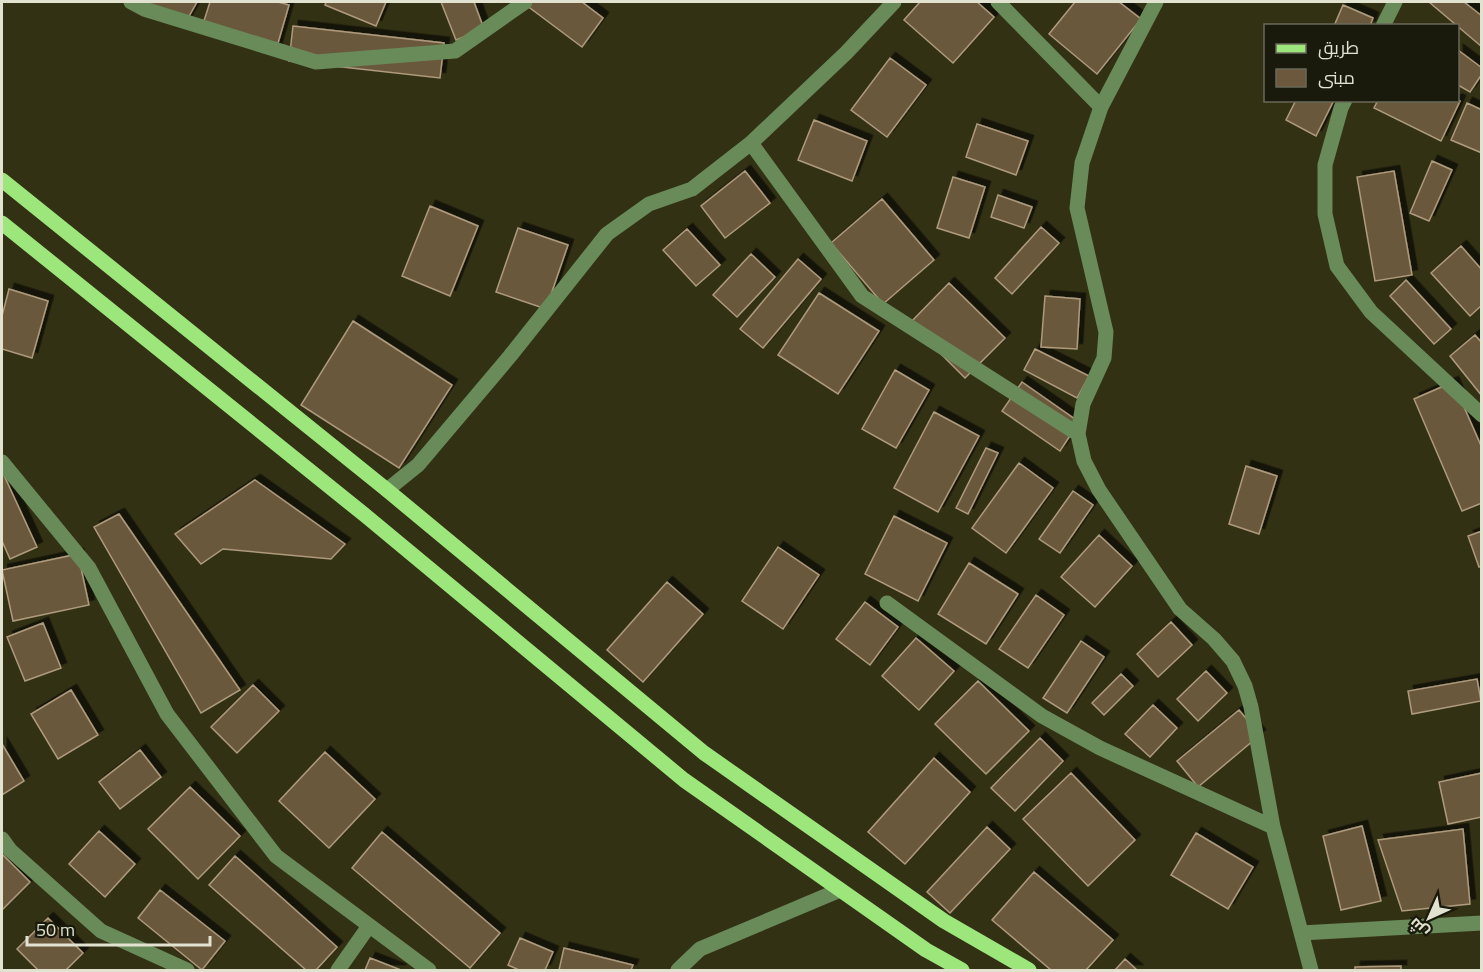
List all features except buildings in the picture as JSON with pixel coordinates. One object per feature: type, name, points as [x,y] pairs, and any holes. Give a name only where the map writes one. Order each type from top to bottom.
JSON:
[{"type":"main road","points":[[2,180],[387,490],[704,753],[944,921],[1029,970]]},
{"type":"main road","points":[[2,223],[366,516],[684,780],[926,950],[962,970]]},
{"type":"street","points":[[131,2],[144,9],[316,63],[455,51],[525,2]]},
{"type":"street","points":[[387,490],[418,465],[510,357],[607,234],[649,204],[692,189],[751,143],[846,52],[894,2]]},
{"type":"street","points":[[998,2],[1101,107]]},
{"type":"street","points":[[1156,2],[1101,107],[1082,164],[1077,208],[1106,332],[1104,358],[1083,404],[1078,434],[1084,461],[1099,490],[1180,609],[1214,639],[1233,661],[1245,686],[1273,827],[1311,970]]},
{"type":"street","points":[[1384,24],[1395,2]]},
{"type":"street","points":[[1344,102],[1325,165],[1325,214],[1337,266],[1371,312],[1482,415]]},
{"type":"street","points":[[751,143],[862,296],[1078,434]]},
{"type":"street","points":[[2,462],[89,568],[166,714],[276,856],[429,970]]},
{"type":"street","points":[[887,603],[1042,716],[1100,748],[1273,827]]},
{"type":"street","points":[[2,838],[10,850],[101,931],[187,970]]},
{"type":"street","points":[[678,970],[700,948],[840,890]]},
{"type":"street","points":[[1301,933],[1482,923]]},
{"type":"street","points":[[338,970],[369,926]]}]
